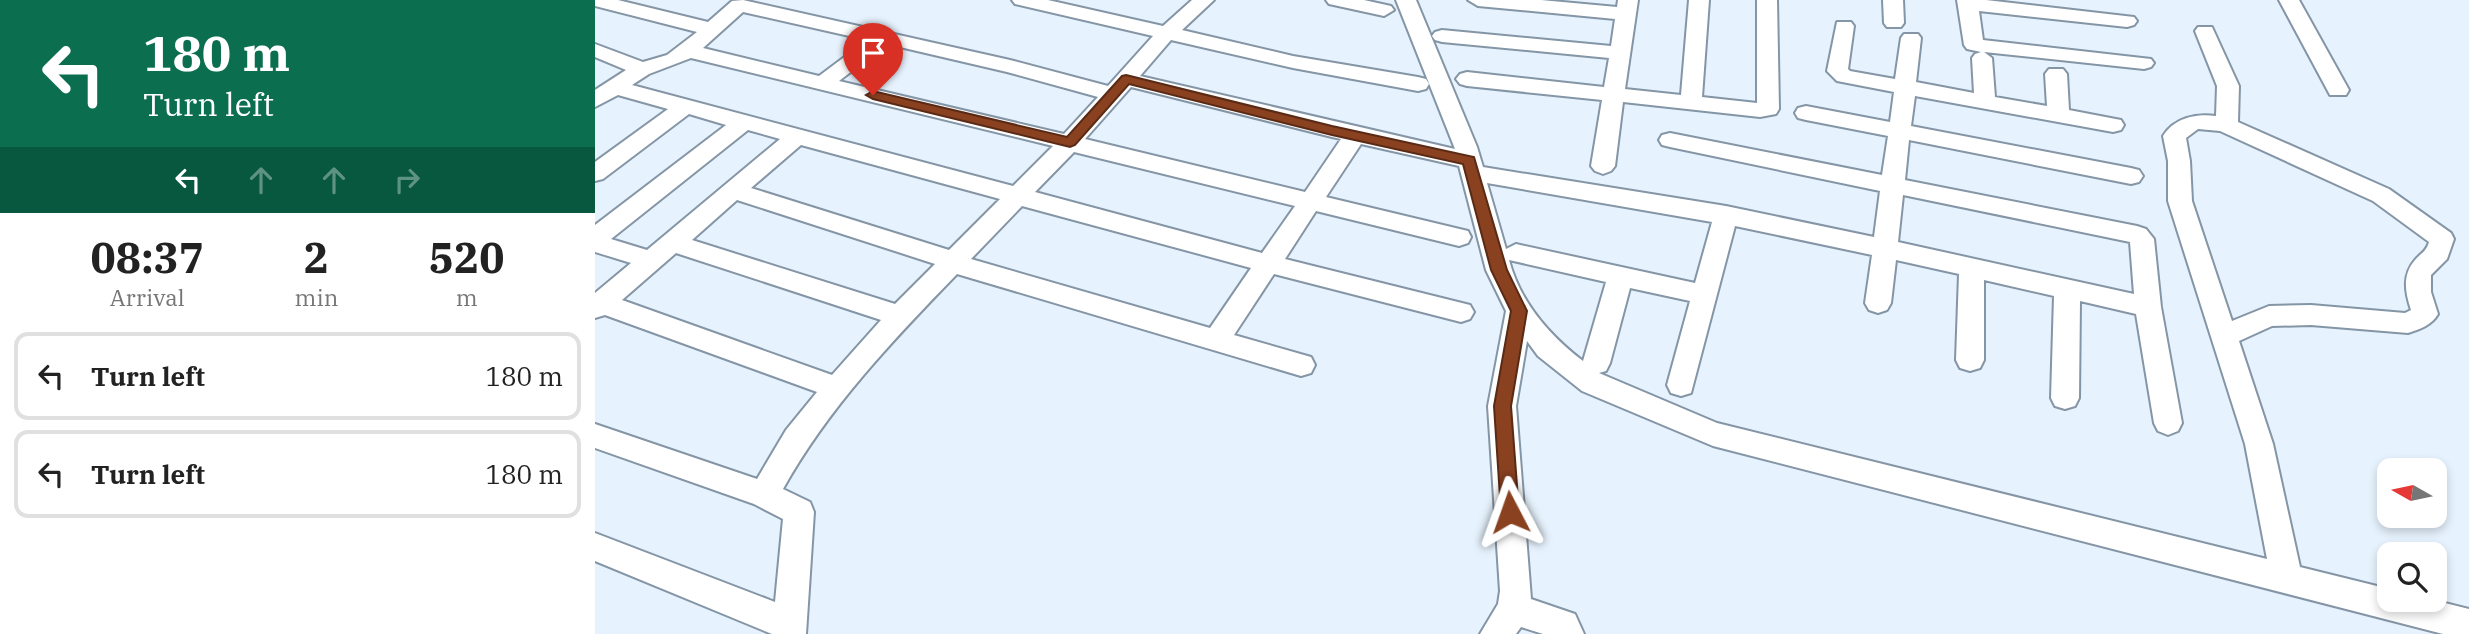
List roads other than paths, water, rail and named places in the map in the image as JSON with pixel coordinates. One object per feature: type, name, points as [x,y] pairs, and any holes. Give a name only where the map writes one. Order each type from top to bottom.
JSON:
[{"type":"street","points":[[595,0],[710,29]]},
{"type":"street","points":[[1021,0],[1293,62],[1418,84]]},
{"type":"street","points":[[764,494],[796,439],[900,316],[1070,142],[1165,34],[1204,0]]},
{"type":"street","points":[[1336,0],[1395,5],[1471,167],[1499,270],[1519,311],[1548,349],[1593,383],[1713,433],[2469,625]]},
{"type":"street","points":[[1478,0],[1627,7],[1603,166]]},
{"type":"street","points":[[1691,102],[1699,0]]},
{"type":"street","points":[[1467,79],[1760,110],[1768,108],[1767,0]]},
{"type":"street","points":[[1893,0],[1894,23]]},
{"type":"street","points":[[2289,0],[2338,90]]},
{"type":"street","points":[[595,100],[642,69],[674,59],[688,51],[741,2],[884,37],[1355,136],[1471,167],[1726,214],[2148,307]]},
{"type":"street","points":[[2127,22],[1967,2],[1974,45],[2144,63]]},
{"type":"street","points":[[1844,26],[1837,71],[1844,76],[2113,125]]},
{"type":"street","points":[[2205,31],[2228,86],[2227,126]]},
{"type":"street","points":[[1443,36],[1620,53]]},
{"type":"street","points":[[823,83],[884,37]]},
{"type":"street","points":[[1878,303],[1890,185],[1906,88],[1911,38]]},
{"type":"street","points":[[595,50],[642,69]]},
{"type":"street","points":[[688,51],[1459,237]]},
{"type":"street","points":[[1982,58],[1985,102]]},
{"type":"street","points":[[2056,74],[2058,115]]},
{"type":"street","points":[[614,87],[1269,264],[1461,312]]},
{"type":"street","points":[[595,173],[685,107]]},
{"type":"street","points":[[1806,113],[2131,176]]},
{"type":"street","points":[[2223,337],[2269,316],[2311,315],[2408,323],[2425,314],[2417,290],[2421,270],[2439,255],[2442,239],[2381,195],[2227,126],[2211,121],[2185,124],[2173,136],[2179,161],[2180,201],[2223,337],[2259,444],[2287,580]]},
{"type":"street","points":[[595,240],[744,122]]},
{"type":"street","points":[[798,136],[598,305],[837,388]]},
{"type":"street","points":[[1216,340],[1355,136]]},
{"type":"street","points":[[1670,140],[2130,232],[2142,239],[2148,307],[2168,423]]},
{"type":"street","points":[[731,190],[955,261],[971,270],[1301,365]]},
{"type":"street","points":[[1681,385],[1726,214]]},
{"type":"street","points":[[595,240],[650,260]]},
{"type":"street","points":[[671,242],[900,316]]},
{"type":"street","points":[[1516,253],[1706,295]]},
{"type":"street","points":[[1970,360],[1972,268]]},
{"type":"street","points":[[1596,363],[1621,276]]},
{"type":"street","points":[[2065,398],[2067,289]]},
{"type":"street","points":[[1519,311],[1502,406],[1516,591],[1505,621],[1563,625],[1567,634]]},
{"type":"street","points":[[595,436],[764,494],[799,512],[789,629],[595,547]]}]
